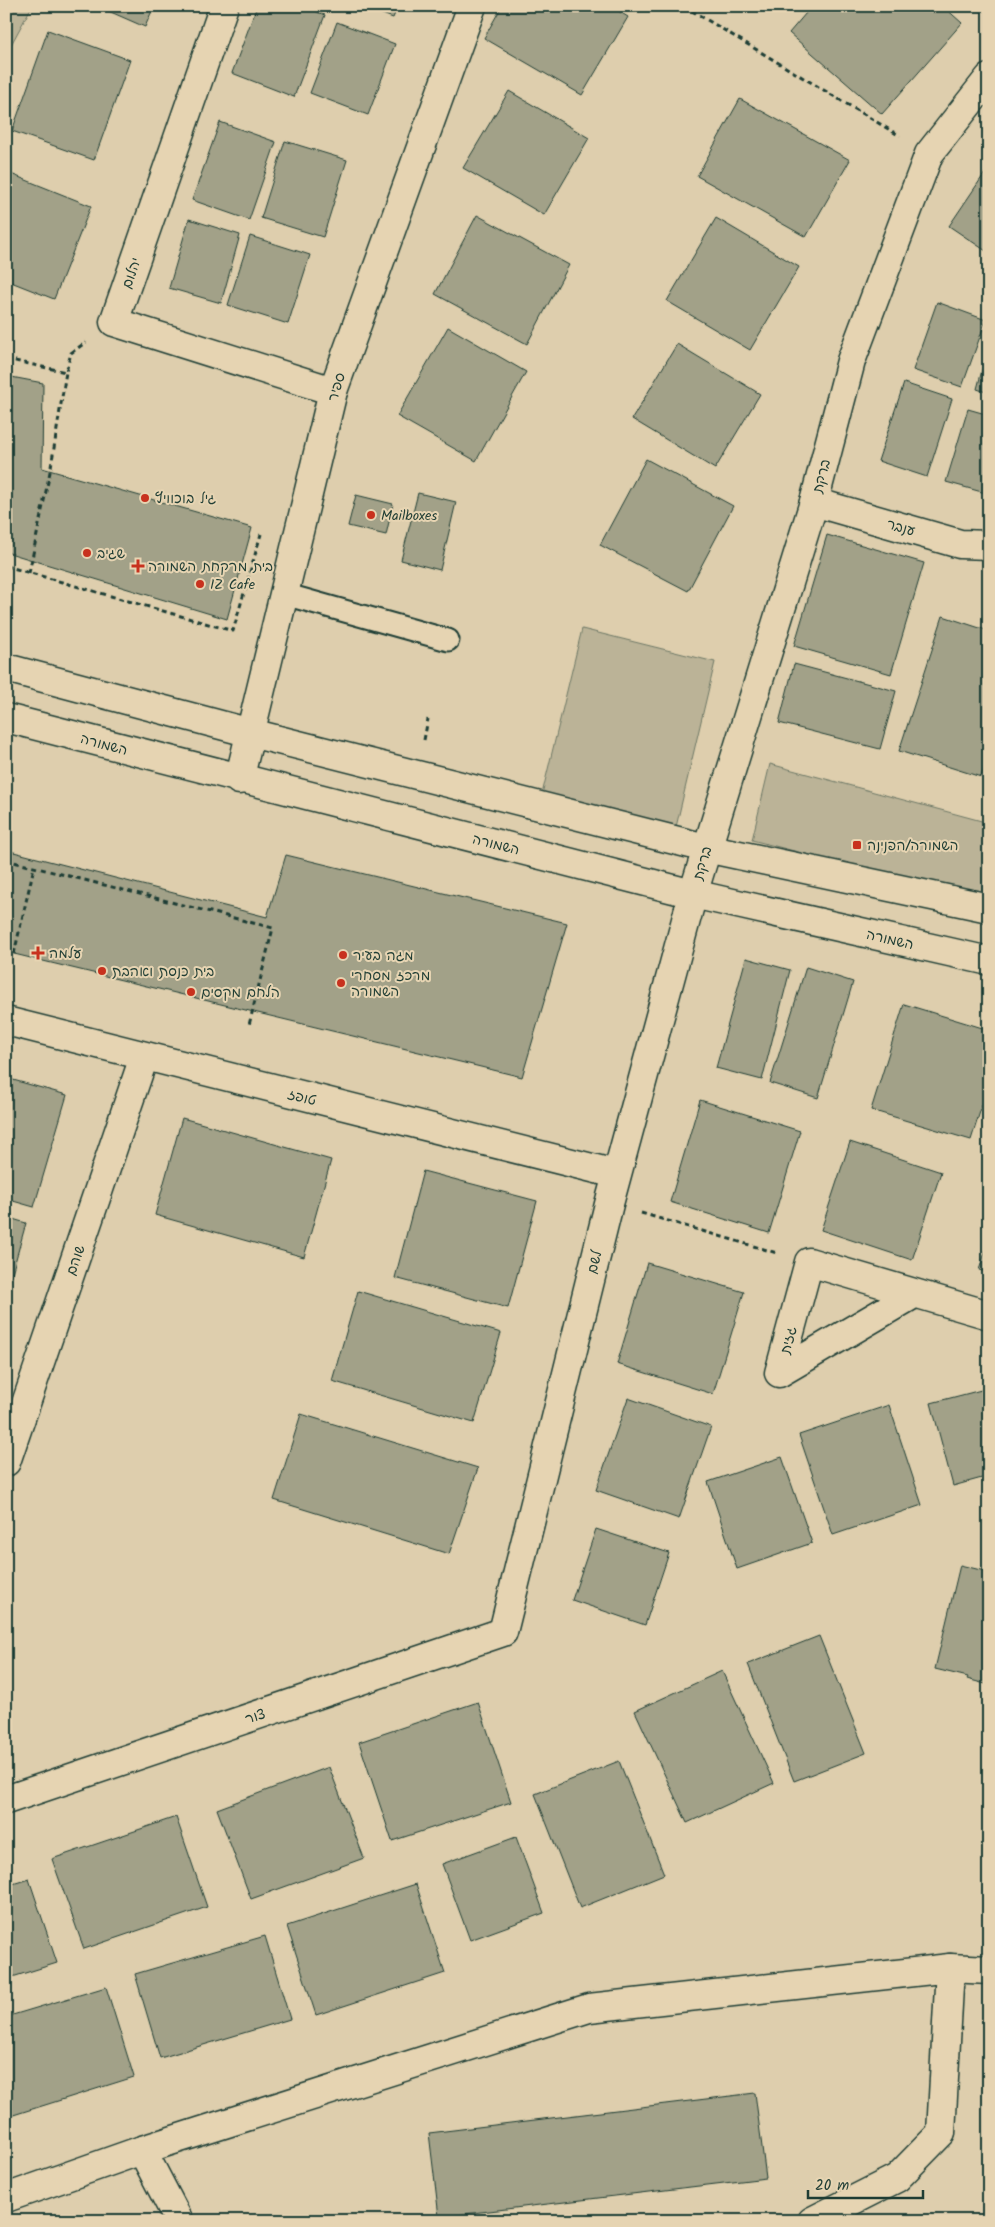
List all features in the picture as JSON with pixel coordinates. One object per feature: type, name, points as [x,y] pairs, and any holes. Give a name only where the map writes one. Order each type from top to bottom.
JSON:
[{"type":"street","name":"יהלום","points":[[114,322],[224,6]]},
{"type":"street","name":"ספיר","points":[[240,780],[333,391],[472,6]]},
{"type":"street","name":"ברקת","points":[[693,894],[814,502],[852,361],[929,154],[989,78]]},
{"type":"street","points":[[114,322],[333,391]]},
{"type":"street","name":"ענבר","points":[[814,502],[960,544],[989,545]]},
{"type":"street","points":[[6,668],[251,733],[706,848],[989,908]]},
{"type":"street","name":"השמורה","points":[[6,718],[240,780],[693,894],[989,961]]},
{"type":"street","points":[[607,1173],[693,894]]},
{"type":"street","name":"טופז","points":[[6,1022],[607,1173]]},
{"type":"street","name":"שוהם","points":[[6,1462],[144,1057]]},
{"type":"street","name":"לשם","points":[[503,1632],[609,1204],[607,1173]]},
{"type":"street","points":[[809,1262],[989,1315]]},
{"type":"street","name":"גזית","points":[[809,1262],[779,1373],[914,1294]]},
{"type":"street","name":"צור","points":[[6,1800],[503,1632]]},
{"type":"street","points":[[812,2221],[897,2178],[941,2133],[950,1968]]},
{"type":"street","points":[[6,2198],[142,2150],[589,2008],[950,1968],[989,1970]]},
{"type":"street","points":[[142,2150],[179,2221]]},
{"type":"lane","points":[[284,594],[448,640]]},
{"type":"path","points":[[684,6],[929,154]]},
{"type":"path","points":[[29,573],[51,467],[66,372],[71,353],[114,322]]},
{"type":"path","points":[[6,359],[66,372]]},
{"type":"path","points":[[6,566],[233,631],[261,533]]},
{"type":"path","points":[[424,740],[428,719]]},
{"type":"path","points":[[6,860],[273,928],[249,1025]]},
{"type":"path","points":[[14,954],[34,867]]},
{"type":"path","points":[[609,1204],[809,1262]]},
{"type":"shaded area","points":[[6,6],[32,6],[6,54]]},
{"type":"shaded area","points":[[582,629],[715,662],[676,827],[542,794]]},
{"type":"shaded area","points":[[770,764],[989,823],[989,902],[752,840]]},
{"type":"building","points":[[97,6],[154,6],[145,27]]},
{"type":"building","points":[[257,6],[301,6],[325,15],[294,97],[232,73]]},
{"type":"building","points":[[361,6],[398,6],[393,18]]},
{"type":"building","points":[[502,6],[610,6],[628,17],[582,95],[484,38]]},
{"type":"building","points":[[812,6],[943,6],[962,23],[882,114],[789,33]]},
{"type":"building","points":[[337,22],[395,44],[368,115],[310,93]]},
{"type":"building","points":[[48,30],[130,60],[94,160],[12,131]]},
{"type":"building","points":[[509,91],[589,138],[544,215],[463,168]]},
{"type":"building","points":[[740,99],[850,160],[806,237],[697,176]]},
{"type":"building","points":[[220,122],[276,142],[249,220],[192,200]]},
{"type":"building","points":[[285,141],[347,160],[323,237],[261,218]]},
{"type":"building","points":[[989,167],[989,253],[949,226]]},
{"type":"building","points":[[6,172],[91,206],[54,299],[6,280]]},
{"type":"building","points":[[477,215],[569,265],[527,344],[435,294]]},
{"type":"building","points":[[716,218],[799,267],[750,350],[667,301]]},
{"type":"building","points":[[189,219],[240,235],[221,303],[169,288]]},
{"type":"building","points":[[250,236],[310,255],[288,324],[228,305]]},
{"type":"building","points":[[937,302],[986,320],[962,387],[913,370]]},
{"type":"building","points":[[448,327],[526,372],[476,461],[397,416]]},
{"type":"building","points":[[677,344],[760,394],[715,469],[632,419]]},
{"type":"building","points":[[989,344],[989,393],[977,389]]},
{"type":"building","points":[[6,376],[43,383],[42,468],[252,528],[227,619],[6,552]]},
{"type":"building","points":[[904,383],[952,399],[927,477],[878,461]]},
{"type":"building","points":[[968,409],[989,415],[989,494],[946,482]]},
{"type":"building","points":[[646,459],[733,506],[688,591],[600,545]]},
{"type":"building","points":[[418,493],[456,502],[440,570],[401,560]]},
{"type":"building","name":"Mailboxes","points":[[356,495],[393,504],[386,535],[348,526]]},
{"type":"building","points":[[827,535],[924,563],[891,674],[794,646]]},
{"type":"building","points":[[943,616],[989,631],[989,752],[981,777],[899,751]]},
{"type":"building","points":[[794,664],[896,691],[880,749],[779,723]]},
{"type":"building","name":"מרכז מסחרי השמורה","points":[[6,850],[267,917],[286,855],[567,923],[522,1077],[6,952]]},
{"type":"building","points":[[746,958],[790,970],[762,1080],[716,1068]]},
{"type":"building","points":[[806,967],[853,982],[818,1098],[770,1083]]},
{"type":"building","points":[[904,1004],[989,1030],[989,1083],[971,1140],[871,1110]]},
{"type":"building","points":[[6,1078],[67,1095],[34,1207],[6,1199]]},
{"type":"building","points":[[700,1100],[800,1131],[769,1233],[670,1202]]},
{"type":"building","points":[[182,1118],[331,1160],[304,1257],[155,1215]]},
{"type":"building","points":[[850,1142],[941,1172],[912,1260],[821,1230]]},
{"type":"building","points":[[423,1171],[537,1201],[508,1308],[395,1278]]},
{"type":"building","points":[[6,1217],[26,1223],[6,1295]]},
{"type":"building","points":[[989,1241],[989,1273],[979,1270]]},
{"type":"building","points":[[647,1263],[744,1292],[713,1394],[617,1364]]},
{"type":"building","points":[[358,1291],[501,1333],[474,1423],[332,1381]]},
{"type":"building","points":[[989,1388],[989,1476],[953,1486],[931,1403]]},
{"type":"building","points":[[628,1398],[711,1427],[679,1519],[596,1490]]},
{"type":"building","points":[[889,1405],[922,1505],[833,1535],[799,1435]]},
{"type":"building","points":[[301,1414],[478,1468],[449,1554],[274,1500]]},
{"type":"building","points":[[782,1457],[812,1543],[737,1569],[708,1482]]},
{"type":"building","points":[[596,1529],[669,1553],[645,1625],[572,1600]]},
{"type":"building","points":[[960,1565],[989,1572],[989,1685],[967,1679],[968,1677],[935,1669]]},
{"type":"building","points":[[819,1636],[866,1753],[794,1781],[748,1664]]},
{"type":"building","points":[[722,1671],[774,1783],[687,1823],[635,1711]]},
{"type":"building","points":[[478,1702],[511,1802],[392,1841],[359,1742]]},
{"type":"building","points":[[619,1761],[664,1874],[580,1908],[535,1794]]},
{"type":"building","points":[[329,1767],[364,1858],[251,1899],[217,1809]]},
{"type":"building","points":[[176,1817],[207,1907],[84,1949],[52,1859]]},
{"type":"building","points":[[516,1837],[544,1913],[470,1940],[442,1864]]},
{"type":"building","points":[[29,1879],[57,1963],[6,1979],[6,1886]]},
{"type":"building","points":[[416,1884],[445,1973],[316,2015],[287,1926]]},
{"type":"building","points":[[265,1936],[290,2019],[160,2058],[135,1974]]},
{"type":"building","points":[[106,1987],[134,2077],[7,2117],[6,2017]]},
{"type":"building","points":[[755,2093],[766,2178],[439,2217],[429,2133]]},
{"type":"place","name":"גיל בוכוויץ","points":[[145,498]]},
{"type":"place","name":"Mailboxes","points":[[371,515]]},
{"type":"place","name":"שגיב","points":[[87,553]]},
{"type":"place","name":"בית מרקחת השמורה","points":[[138,566]]},
{"type":"place","name":"IZ Cafe","points":[[200,584]]},
{"type":"place","name":"השמורה/הפנינה","points":[[857,845]]},
{"type":"place","name":"עלמה","points":[[38,953]]},
{"type":"place","name":"מגה בעיר","points":[[343,955]]},
{"type":"place","name":"בית כנסת ואהבת","points":[[102,971]]},
{"type":"place","name":"מרכז מסחרי השמורה","points":[[341,983]]},
{"type":"place","name":"הלחם מקסים","points":[[191,992]]}]
